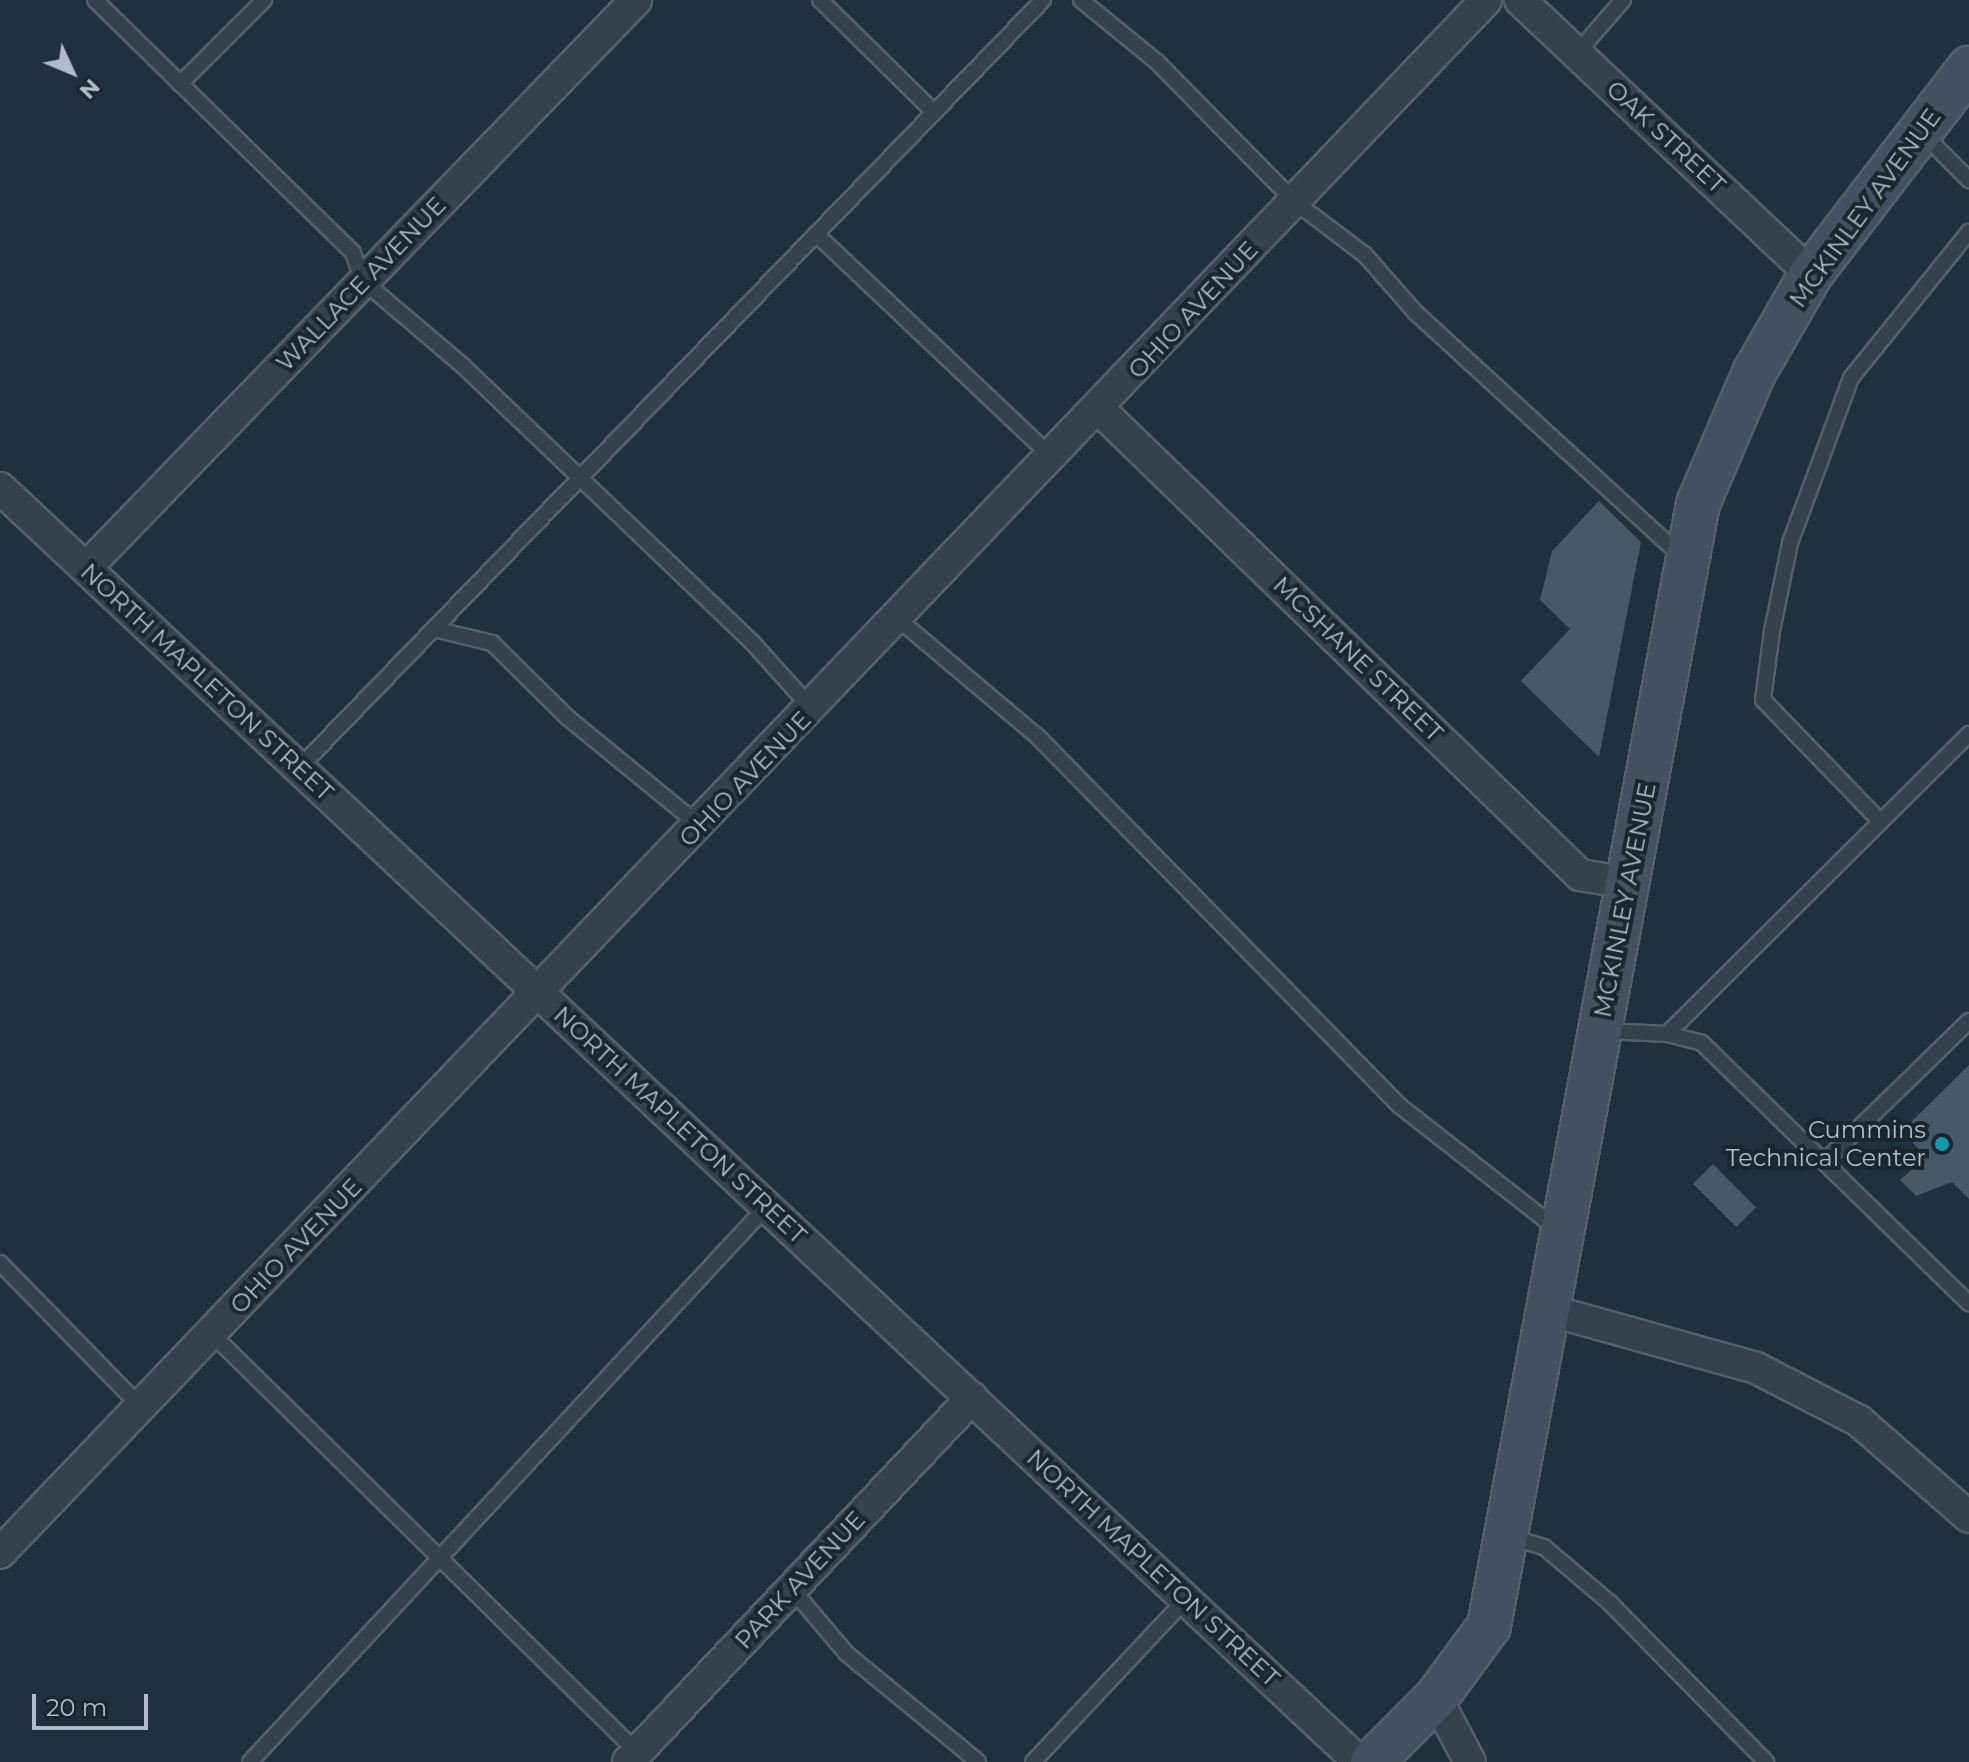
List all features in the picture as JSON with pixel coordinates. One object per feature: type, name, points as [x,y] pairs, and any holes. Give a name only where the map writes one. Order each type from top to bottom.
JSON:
[{"type":"street","name":"WALLACE AVENUE","points":[[86,568],[636,0]]},
{"type":"street","name":"OHIO AVENUE","points":[[0,1553],[540,994],[1486,0]]},
{"type":"street","name":"OAK STREET","points":[[1520,0],[1811,274]]},
{"type":"street","name":"MCKINLEY AVENUE","points":[[1372,1762],[1436,1698],[1489,1626],[1552,1311],[1600,1030],[1698,504],[1754,373],[1811,274],[1969,68]]},
{"type":"street","name":"MCSHANE STREET","points":[[1099,409],[1580,875],[1629,883]]},
{"type":"street","name":"NORTH MAPLETON STREET","points":[[0,488],[1359,1762]]},
{"type":"street","points":[[1552,1311],[1756,1368],[1859,1421],[1969,1517]]},
{"type":"street","name":"PARK AVENUE","points":[[637,1759],[972,1398]]},
{"type":"street","points":[[1436,1698],[1470,1762]]},
{"type":"lane","points":[[95,0],[353,253],[363,281],[582,482],[812,709]]},
{"type":"lane","points":[[180,84],[264,0]]},
{"type":"lane","points":[[820,0],[933,111]]},
{"type":"lane","points":[[299,768],[582,482],[933,111],[1043,0]]},
{"type":"lane","points":[[1081,0],[1157,62],[1295,202],[1365,255],[1416,313],[1688,562]]},
{"type":"lane","points":[[1577,53],[1623,0]]},
{"type":"lane","points":[[1920,132],[1969,180]]},
{"type":"lane","points":[[1880,821],[1763,700],[1772,631],[1790,543],[1851,378],[1969,232]]},
{"type":"lane","points":[[816,234],[1052,458]]},
{"type":"lane","points":[[898,619],[1037,736],[1400,1106],[1565,1234]]},
{"type":"lane","points":[[438,630],[492,643],[567,717],[700,826]]},
{"type":"lane","points":[[1667,1034],[1969,734]]},
{"type":"lane","points":[[1825,1161],[1969,1021]]},
{"type":"lane","points":[[1600,1030],[1667,1034],[1702,1043],[1969,1304]]},
{"type":"lane","points":[[250,1762],[767,1206]]},
{"type":"lane","points":[[0,1263],[141,1407]]},
{"type":"lane","points":[[212,1334],[637,1759]]},
{"type":"lane","points":[[1507,1535],[1544,1547],[1610,1603],[1766,1762]]},
{"type":"lane","points":[[792,1589],[846,1653],[978,1762]]},
{"type":"lane","points":[[1033,1762],[1186,1599]]},
{"type":"building","points":[[1599,501],[1641,542],[1599,757],[1521,681],[1570,629],[1540,600],[1552,551]]},
{"type":"building","name":"Cummins Technical Center","points":[[1969,1065],[1969,1199],[1952,1182],[1916,1196],[1900,1180],[1926,1157],[1902,1131]]},
{"type":"building","points":[[1713,1164],[1756,1207],[1736,1227],[1693,1184]]},
{"type":"place","name":"Cummins Technical Center","points":[[1942,1144]]}]
